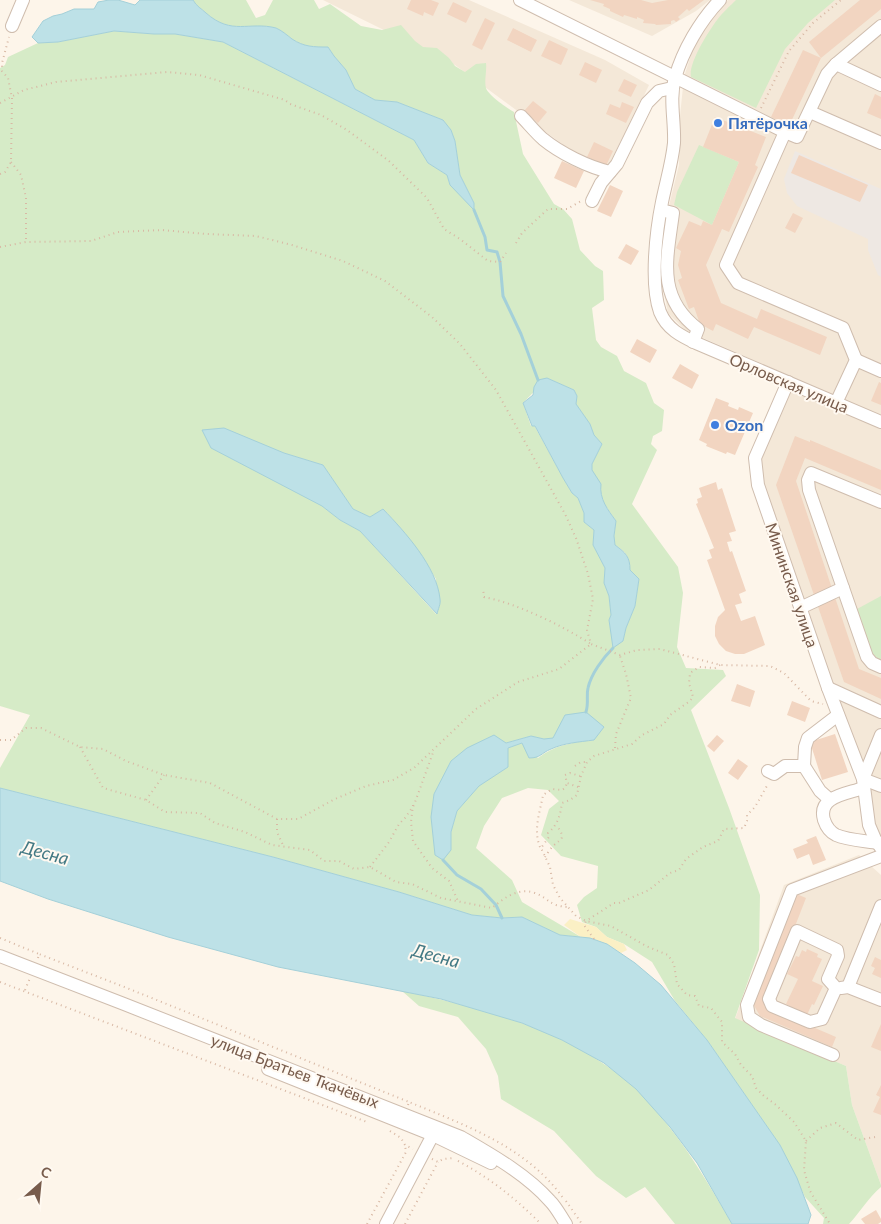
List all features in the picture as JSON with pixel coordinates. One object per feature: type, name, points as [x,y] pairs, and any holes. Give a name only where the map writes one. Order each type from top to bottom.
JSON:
[{"type":"street","points":[[12,26],[23,0]]},
{"type":"street","points":[[520,0],[674,82],[756,117],[797,138],[827,74],[881,26]]},
{"type":"street","points":[[587,201],[617,164],[639,123],[647,103],[658,91],[674,82],[696,31],[720,0]]},
{"type":"street","points":[[836,64],[881,85]]},
{"type":"street","name":"Орловская улица","points":[[674,82],[674,141],[661,210],[655,269],[660,313],[667,324],[678,334],[881,422]]},
{"type":"street","points":[[810,112],[881,143]]},
{"type":"street","points":[[521,116],[542,138],[552,145],[596,169],[610,172]]},
{"type":"street","points":[[785,132],[726,265],[738,283],[843,328],[856,360],[881,371]]},
{"type":"street","points":[[661,210],[673,213],[666,273],[672,300],[684,319],[698,329],[695,342]]},
{"type":"street","points":[[836,403],[856,360]]},
{"type":"street","name":"Мининская улица","points":[[788,382],[755,458],[758,485],[863,784],[870,824],[880,849]]},
{"type":"street","points":[[881,502],[811,473],[808,480],[809,490],[867,657],[872,663],[881,667]]},
{"type":"street","points":[[800,608],[843,588]]},
{"type":"street","points":[[828,688],[881,712]]},
{"type":"street","points":[[829,799],[820,791],[804,766],[808,738],[837,712]]},
{"type":"street","points":[[863,784],[881,735]]},
{"type":"street","points":[[771,772],[784,766],[804,766]]},
{"type":"street","points":[[880,849],[834,835],[826,826],[823,816],[824,804],[829,799],[863,784],[881,786]]},
{"type":"street","points":[[834,1055],[761,1025],[749,1017],[747,1005],[792,890],[880,849]]},
{"type":"street","points":[[881,906],[842,988],[822,1019],[810,1022],[772,1006],[769,999],[797,932],[836,950],[838,956],[828,979],[842,988],[881,1000]]},
{"type":"street","name":"улица Братьев Ткачёвых","points":[[0,956],[32,972],[120,1008],[494,1155],[522,1176],[551,1202],[566,1224]]},
{"type":"street","name":"улица Братьев Ткачёвых","points":[[0,964],[32,972]]},
{"type":"street","points":[[386,1224],[435,1131]]},
{"type":"street","name":"улица Братьев Ткачёвых","points":[[435,1131],[519,1182],[545,1206],[558,1224]]},
{"type":"path","points":[[756,117],[789,51],[813,23],[841,0]]},
{"type":"path","points":[[0,67],[12,26]]},
{"type":"path","points":[[0,174],[4,172],[11,162],[12,98],[8,78],[2,71],[2,63]]},
{"type":"path","points":[[0,103],[24,90],[56,82],[167,72],[199,75],[269,95],[321,115],[341,126],[389,161],[427,198],[444,228],[488,261],[500,262],[506,253]]},
{"type":"path","points":[[11,162],[21,175],[26,198],[26,242]]},
{"type":"path","points":[[516,243],[522,232],[548,209],[567,210],[587,201]]},
{"type":"path","points":[[0,247],[26,242],[91,241],[118,232],[162,230],[256,236],[343,261],[385,281],[432,317],[460,344],[496,390],[565,514],[576,538],[588,574],[593,600],[588,630],[590,644]]},
{"type":"path","points":[[483,588],[484,597],[503,600],[576,634],[590,644],[620,655],[638,650],[660,649],[720,665],[770,666],[784,673],[811,701],[837,712]]},
{"type":"path","points":[[0,740],[11,740],[26,728],[41,728],[80,747],[103,749],[126,761],[164,775],[210,783],[277,819],[298,819],[358,790],[393,780],[414,768],[476,709],[518,682],[559,668],[590,644]]},
{"type":"path","points":[[615,748],[616,734],[631,698],[620,655]]},
{"type":"path","points":[[541,848],[549,837],[548,833],[556,825],[562,803],[577,795],[587,762],[594,756],[632,744],[642,735],[664,724],[670,715],[690,702],[693,697],[689,683],[690,673],[699,667],[715,668],[720,665]]},
{"type":"path","points":[[80,747],[103,788],[146,800],[165,812],[200,813],[215,823],[245,832],[272,845],[310,850],[324,861],[339,861],[354,869],[370,868],[396,882],[412,884],[442,898],[458,902],[492,908],[501,900],[521,891],[535,893],[556,906],[568,907]]},
{"type":"path","points":[[435,748],[414,805],[411,822],[413,841],[432,868],[449,881],[458,902]]},
{"type":"path","points":[[575,766],[580,762],[587,762]]},
{"type":"path","points":[[594,939],[584,925],[586,921],[614,903],[620,903],[650,890],[670,873],[679,870],[686,859],[718,841],[724,829],[744,828],[748,821],[747,815],[755,807],[771,772]]},
{"type":"path","points":[[580,776],[570,773],[565,775],[567,783],[565,788],[562,790],[552,789],[543,795],[537,839],[550,867],[553,885],[576,916],[586,921],[611,926],[646,946],[668,955],[674,964],[677,984],[687,995],[695,996],[699,1006],[711,1008],[722,1022],[722,1042],[735,1054],[741,1065],[752,1076],[756,1088],[794,1122],[806,1141],[804,1170],[810,1191],[830,1224]]},
{"type":"path","points":[[146,800],[164,775]]},
{"type":"path","points":[[567,783],[578,787]]},
{"type":"path","points":[[370,868],[414,805]]},
{"type":"path","points":[[277,819],[277,832],[284,846]]},
{"type":"path","points":[[545,858],[553,846],[560,842],[562,838],[561,832],[556,825]]},
{"type":"path","points":[[0,938],[410,1102]]},
{"type":"path","points":[[25,991],[39,954]]},
{"type":"path","points":[[0,982],[372,1124]]},
{"type":"path","points":[[806,1141],[820,1128],[836,1123],[858,1140],[875,1137]]},
{"type":"path","points":[[368,1224],[406,1152],[401,1138],[390,1131]]},
{"type":"path","points":[[405,1145],[438,1162]]},
{"type":"path","points":[[405,1224],[438,1162],[443,1159],[453,1158],[476,1170],[506,1191],[541,1224]]},
{"type":"shaded area","points":[[323,0],[469,0],[605,60],[649,85],[609,170],[581,158],[455,65]]},
{"type":"shaded area","points":[[569,0],[710,0],[696,11],[652,36]]},
{"type":"shaded area","points":[[728,0],[881,0],[881,416],[685,330],[668,313],[661,277],[664,226],[679,165],[680,116],[684,77],[695,42],[707,22]]},
{"type":"shaded area","points":[[795,151],[881,189],[881,277],[878,275],[868,250],[868,239],[797,206],[787,193],[784,179]]},
{"type":"shaded area","points":[[780,385],[881,429],[881,836],[873,823],[840,707],[825,699],[753,482]]},
{"type":"shaded area","points":[[859,855],[881,875],[881,1185],[852,1105],[846,1066],[735,1019],[784,885]]},
{"type":"green space","points":[[193,0],[246,0],[256,18],[265,15],[273,0],[314,0],[319,9],[330,4],[361,26],[382,30],[401,25],[423,47],[437,48],[455,66],[465,72],[476,64],[486,63],[485,82],[487,91],[514,112],[523,154],[554,204],[563,209],[572,219],[580,250],[595,266],[603,271],[604,300],[592,308],[596,340],[601,347],[617,356],[624,371],[646,383],[654,403],[664,410],[662,431],[653,436],[651,444],[657,450],[632,504],[678,567],[683,593],[677,647],[686,668],[723,670],[726,676],[691,710],[760,895],[759,950],[735,1018],[846,1066],[852,1105],[881,1185],[849,1224],[823,1224],[824,1218],[805,1197],[780,1145],[707,1040],[675,1001],[652,962],[624,944],[607,937],[596,927],[582,922],[577,905],[584,897],[597,888],[598,866],[561,856],[541,835],[549,809],[559,801],[548,790],[528,788],[502,798],[484,826],[476,848],[512,880],[522,902],[581,937],[560,935],[522,917],[502,918],[472,915],[399,892],[273,857],[0,788],[0,768],[30,715],[0,706],[0,68],[5,65],[8,57],[38,43],[58,42],[114,31],[175,34],[223,42],[414,140],[428,163],[447,175],[450,185],[474,203],[460,175],[455,141],[451,130],[443,120],[397,102],[375,100],[355,89],[346,70],[328,47],[314,47],[301,44],[276,28],[266,26],[241,27],[224,24],[215,20]],"holes":[[[547,378],[574,390],[577,396],[576,404],[590,424],[594,435],[602,444],[592,464],[592,471],[603,502],[616,521],[615,545],[627,555],[630,570],[639,579],[635,606],[623,641],[610,627],[609,596],[604,583],[605,568],[593,545],[594,530],[584,522],[584,513],[578,498],[572,493],[534,425],[531,426],[523,403]],[[284,453],[323,465],[353,509],[370,517],[383,509],[397,524],[436,579],[436,614],[360,531],[340,520],[322,506]],[[531,736],[544,739],[594,740],[564,745],[538,758],[522,743],[508,748],[508,767],[478,786],[457,811],[451,832],[451,850],[434,794],[506,743]]]},
{"type":"green space","points":[[736,0],[835,0],[808,23],[785,49],[756,108],[691,77],[693,64],[704,40],[719,17]]},
{"type":"green space","points":[[699,145],[739,162],[712,225],[674,205],[677,192]]},
{"type":"green space","points":[[881,596],[881,662],[870,651],[857,609]]},
{"type":"green space","points":[[402,991],[464,1005],[525,1024],[583,1051],[610,1068],[638,1090],[667,1124],[696,1165],[732,1224],[675,1224],[645,1187],[626,1198],[596,1176],[554,1131],[501,1099],[498,1076],[486,1049],[458,1017],[419,1006]]},
{"type":"sand","points":[[570,919],[596,927],[607,937],[624,944],[627,950],[621,953],[607,944],[581,937],[564,925]]},
{"type":"water","points":[[118,0],[135,5],[140,0],[193,0],[197,6],[215,20],[224,24],[241,27],[266,26],[276,28],[301,44],[314,47],[328,47],[346,70],[355,89],[375,100],[397,102],[443,120],[451,130],[455,141],[460,175],[474,203],[474,210],[450,185],[447,175],[428,163],[414,140],[223,42],[175,34],[114,31],[58,42],[38,43],[32,37],[43,21],[53,16],[74,9],[94,9],[98,2]]},
{"type":"water","points":[[547,378],[574,390],[577,396],[576,404],[590,424],[594,435],[602,444],[592,464],[592,470],[601,484],[601,495],[605,504],[616,521],[615,545],[627,556],[630,570],[639,579],[635,606],[623,641],[613,648],[609,620],[611,615],[609,596],[604,583],[605,568],[593,545],[594,530],[584,522],[584,513],[578,498],[572,493],[563,478],[535,426],[532,426],[523,403],[533,395],[534,387],[538,380]]},
{"type":"water","points":[[224,428],[284,453],[323,465],[353,509],[370,517],[383,509],[410,539],[433,575],[438,587],[440,601],[437,614],[360,531],[340,520],[322,506],[211,448],[202,430]]},
{"type":"water","points":[[586,712],[604,727],[594,740],[561,745],[533,758],[529,758],[522,743],[508,748],[508,767],[479,786],[457,811],[451,832],[451,850],[443,860],[435,855],[431,817],[434,794],[451,761],[467,748],[494,735],[506,743],[531,736],[544,739],[553,738],[565,715]]},
{"type":"water","name":"Десна","points":[[0,788],[273,857],[399,892],[472,915],[502,918],[522,917],[560,935],[590,938],[607,944],[635,963],[661,985],[707,1040],[780,1145],[797,1178],[811,1215],[808,1224],[732,1224],[697,1163],[670,1127],[636,1089],[604,1063],[562,1040],[522,1023],[441,999],[278,967],[168,937],[48,899],[0,881]]},
{"type":"building","points":[[411,0],[431,0],[439,3],[433,16],[424,12],[423,16],[407,9]]},
{"type":"building","points":[[590,0],[641,0],[652,3],[668,0],[704,0],[689,11],[687,9],[678,17],[680,19],[676,22],[674,20],[671,21],[671,24],[656,25],[643,23],[644,20],[637,17],[637,19],[624,15],[623,17],[610,11],[610,9],[603,6],[604,4]]},
{"type":"building","points":[[860,0],[881,0],[881,9],[821,58],[809,42]]},
{"type":"building","points":[[453,2],[472,11],[466,23],[447,14]]},
{"type":"building","points":[[485,18],[495,23],[482,50],[472,45]]},
{"type":"building","points":[[513,28],[537,40],[531,52],[507,40]]},
{"type":"building","points":[[549,40],[568,49],[561,65],[541,56]]},
{"type":"building","points":[[803,50],[821,58],[789,126],[771,117]]},
{"type":"building","points":[[585,62],[602,70],[596,83],[579,75]]},
{"type":"building","points":[[624,79],[637,85],[631,97],[618,91]]},
{"type":"building","points":[[875,94],[881,97],[881,119],[867,113]]},
{"type":"building","points":[[533,101],[547,112],[538,123],[524,111]]},
{"type":"building","points":[[622,102],[634,107],[626,123],[606,114],[610,104],[620,108]]},
{"type":"building","points":[[715,117],[766,137],[755,165],[758,167],[729,232],[722,229],[706,265],[721,303],[757,319],[761,309],[827,337],[820,355],[754,327],[748,339],[716,324],[713,331],[700,324],[694,307],[689,309],[678,280],[682,278],[678,265],[681,251],[676,248],[689,221],[701,226],[703,221],[712,225],[739,162],[703,147]]},
{"type":"building","points":[[594,142],[613,151],[606,166],[587,157]]},
{"type":"building","points":[[799,155],[868,185],[860,202],[791,173]]},
{"type":"building","points":[[562,161],[584,171],[576,188],[554,178]]},
{"type":"building","points":[[610,185],[623,191],[611,217],[597,211]]},
{"type":"building","points":[[793,213],[803,218],[795,233],[785,228]]},
{"type":"building","points":[[626,244],[639,251],[631,265],[618,258]]},
{"type":"building","points":[[637,339],[657,350],[650,363],[630,352]]},
{"type":"building","points":[[680,364],[699,375],[692,389],[672,378]]},
{"type":"building","points":[[879,382],[881,383],[881,405],[871,401]]},
{"type":"building","points":[[716,398],[729,403],[728,406],[738,410],[739,407],[753,413],[735,455],[727,452],[726,454],[706,446],[707,444],[699,440]]},
{"type":"building","points":[[795,436],[810,442],[810,440],[881,470],[881,490],[805,458],[796,481],[859,669],[881,678],[881,699],[844,682],[776,485]]},
{"type":"building","points":[[716,482],[718,490],[722,488],[736,531],[729,533],[732,541],[727,542],[746,591],[739,594],[742,603],[735,605],[741,621],[755,616],[765,645],[744,654],[726,651],[719,644],[715,636],[715,626],[718,617],[725,610],[707,560],[712,558],[709,550],[714,548],[696,504],[698,503],[697,499],[702,497],[699,488]]},
{"type":"building","points":[[737,684],[755,691],[750,707],[731,701]]},
{"type":"building","points":[[792,701],[810,708],[805,722],[787,715]]},
{"type":"building","points":[[835,734],[848,772],[822,780],[810,742]]},
{"type":"building","points":[[717,735],[724,741],[714,752],[707,746]]},
{"type":"building","points":[[738,759],[748,766],[738,780],[728,773]]},
{"type":"building","points":[[816,836],[826,860],[813,865],[809,854],[797,859],[793,849],[808,843],[806,840]]},
{"type":"building","points":[[794,893],[806,898],[764,1006],[836,1037],[832,1047],[760,1016],[752,1002]]},
{"type":"building","points":[[807,949],[818,954],[817,957],[822,959],[812,981],[823,986],[807,1015],[786,1004],[798,979],[787,974],[796,956],[799,957],[802,950],[806,952]]},
{"type":"building","points":[[875,957],[881,960],[881,978],[872,974],[875,968],[871,966]]},
{"type":"building","points":[[881,1024],[881,1051],[871,1047]]},
{"type":"building","points":[[881,1085],[881,1115],[873,1112],[880,1097],[876,1095]]},
{"type":"building","points":[[876,1210],[881,1222],[878,1224],[865,1224],[861,1219]]},
{"type":"waterway","points":[[474,210],[485,237],[487,250],[497,252],[500,262],[503,296],[521,334],[538,380]]},
{"type":"waterway","points":[[586,712],[587,691],[592,677],[601,661],[613,648]]},
{"type":"waterway","points":[[443,860],[457,875],[481,889],[496,905],[502,918]]},
{"type":"place","name":"Пятёрочка","points":[[718,123]]},
{"type":"place","name":"Ozon","points":[[715,425]]}]
